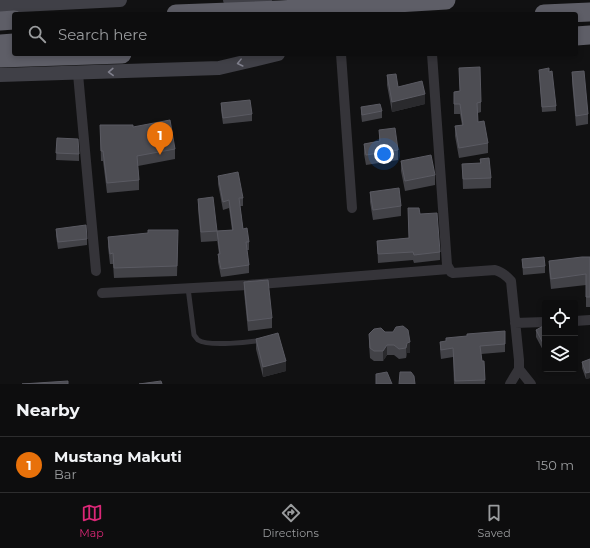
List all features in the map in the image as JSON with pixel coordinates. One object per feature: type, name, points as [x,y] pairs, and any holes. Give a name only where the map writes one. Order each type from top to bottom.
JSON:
[{"type":"highway","points":[[228,12],[446,0]]},
{"type":"highway","points":[[578,13],[590,12]]},
{"type":"highway","points":[[0,21],[12,20]]},
{"type":"highway","points":[[578,22],[590,22]]},
{"type":"highway","points":[[578,36],[590,35]]},
{"type":"highway","points":[[0,37],[12,36]]},
{"type":"highway","points":[[0,44],[12,43]]},
{"type":"highway","points":[[0,58],[61,56]]},
{"type":"street","points":[[0,6],[120,0]]},
{"type":"street","points":[[230,0],[304,8]]},
{"type":"street","points":[[0,75],[78,74],[219,68],[270,56]]},
{"type":"street","points":[[341,56],[352,208]]},
{"type":"street","points":[[432,56],[448,265],[451,272],[457,273],[495,270],[502,272],[511,281],[519,369],[510,384]]},
{"type":"street","points":[[78,74],[96,271]]},
{"type":"street","points":[[102,293],[248,285],[449,269]]},
{"type":"street","points":[[578,321],[590,320]]},
{"type":"street","points":[[515,323],[542,322]]},
{"type":"street","points":[[519,369],[531,384]]},
{"type":"lane","points":[[188,288],[194,335],[198,340],[226,344],[265,340]]},
{"type":"building","points":[[480,67],[481,102],[477,103],[478,122],[484,121],[488,143],[459,148],[455,126],[463,125],[460,104],[454,104],[454,92],[460,91],[459,68]]},
{"type":"building","points":[[549,68],[549,72],[552,71],[556,106],[542,107],[539,70]]},
{"type":"building","points":[[584,71],[588,114],[576,116],[572,72]]},
{"type":"building","points":[[396,74],[398,87],[422,81],[425,94],[392,102],[387,75]]},
{"type":"building","points":[[250,100],[252,114],[223,118],[221,103]]},
{"type":"building","points":[[380,104],[382,111],[362,115],[361,107]]},
{"type":"building","points":[[170,120],[175,149],[137,156],[139,180],[107,183],[103,151],[101,151],[100,125],[133,125],[133,127]]},
{"type":"building","points":[[395,128],[398,150],[366,155],[364,144],[380,141],[379,130]]},
{"type":"building","points":[[57,138],[78,139],[79,154],[56,153]]},
{"type":"building","points":[[431,155],[435,175],[405,181],[401,161]]},
{"type":"building","points":[[489,158],[491,178],[463,179],[462,164],[481,163],[480,159]]},
{"type":"building","points":[[238,172],[243,198],[239,198],[243,229],[247,228],[249,242],[246,242],[249,265],[221,269],[218,254],[220,254],[217,231],[233,230],[229,200],[223,202],[218,176]]},
{"type":"building","points":[[399,188],[401,206],[373,210],[370,192]]},
{"type":"building","points":[[213,197],[217,231],[201,232],[198,199]]},
{"type":"building","points":[[408,208],[419,208],[420,214],[437,213],[440,252],[414,255],[413,252],[378,254],[377,241],[409,238]]},
{"type":"building","points":[[86,225],[87,239],[58,242],[56,229]]},
{"type":"building","points":[[148,230],[178,230],[177,266],[114,268],[113,253],[110,254],[108,237],[148,233]]},
{"type":"building","points":[[544,257],[545,266],[523,268],[522,259]]},
{"type":"building","points":[[590,257],[590,297],[586,297],[586,274],[551,279],[549,261]]},
{"type":"building","points":[[268,280],[272,318],[248,321],[244,282]]},
{"type":"building","points":[[403,326],[408,330],[410,342],[407,343],[406,348],[399,349],[394,345],[387,345],[383,351],[374,351],[370,348],[369,334],[374,329],[381,328],[385,332],[393,332],[396,327]]},
{"type":"building","points":[[542,327],[542,341],[536,330]]},
{"type":"building","points":[[505,331],[505,344],[480,346],[482,361],[484,361],[485,380],[455,381],[453,348],[441,350],[440,342],[446,341],[446,338],[467,336],[467,334]]},
{"type":"building","points":[[278,333],[286,361],[263,367],[256,339]]},
{"type":"building","points":[[590,359],[590,372],[586,373],[582,362]]},
{"type":"building","points":[[387,372],[392,384],[376,384],[376,374]]},
{"type":"building","points":[[400,372],[411,372],[414,376],[415,384],[399,384]]},
{"type":"building","points":[[68,381],[68,384],[22,384]]},
{"type":"building","points":[[161,381],[162,384],[139,384]]},
{"type":"place","name":"Mustang Makuti","points":[[160,155]]}]
